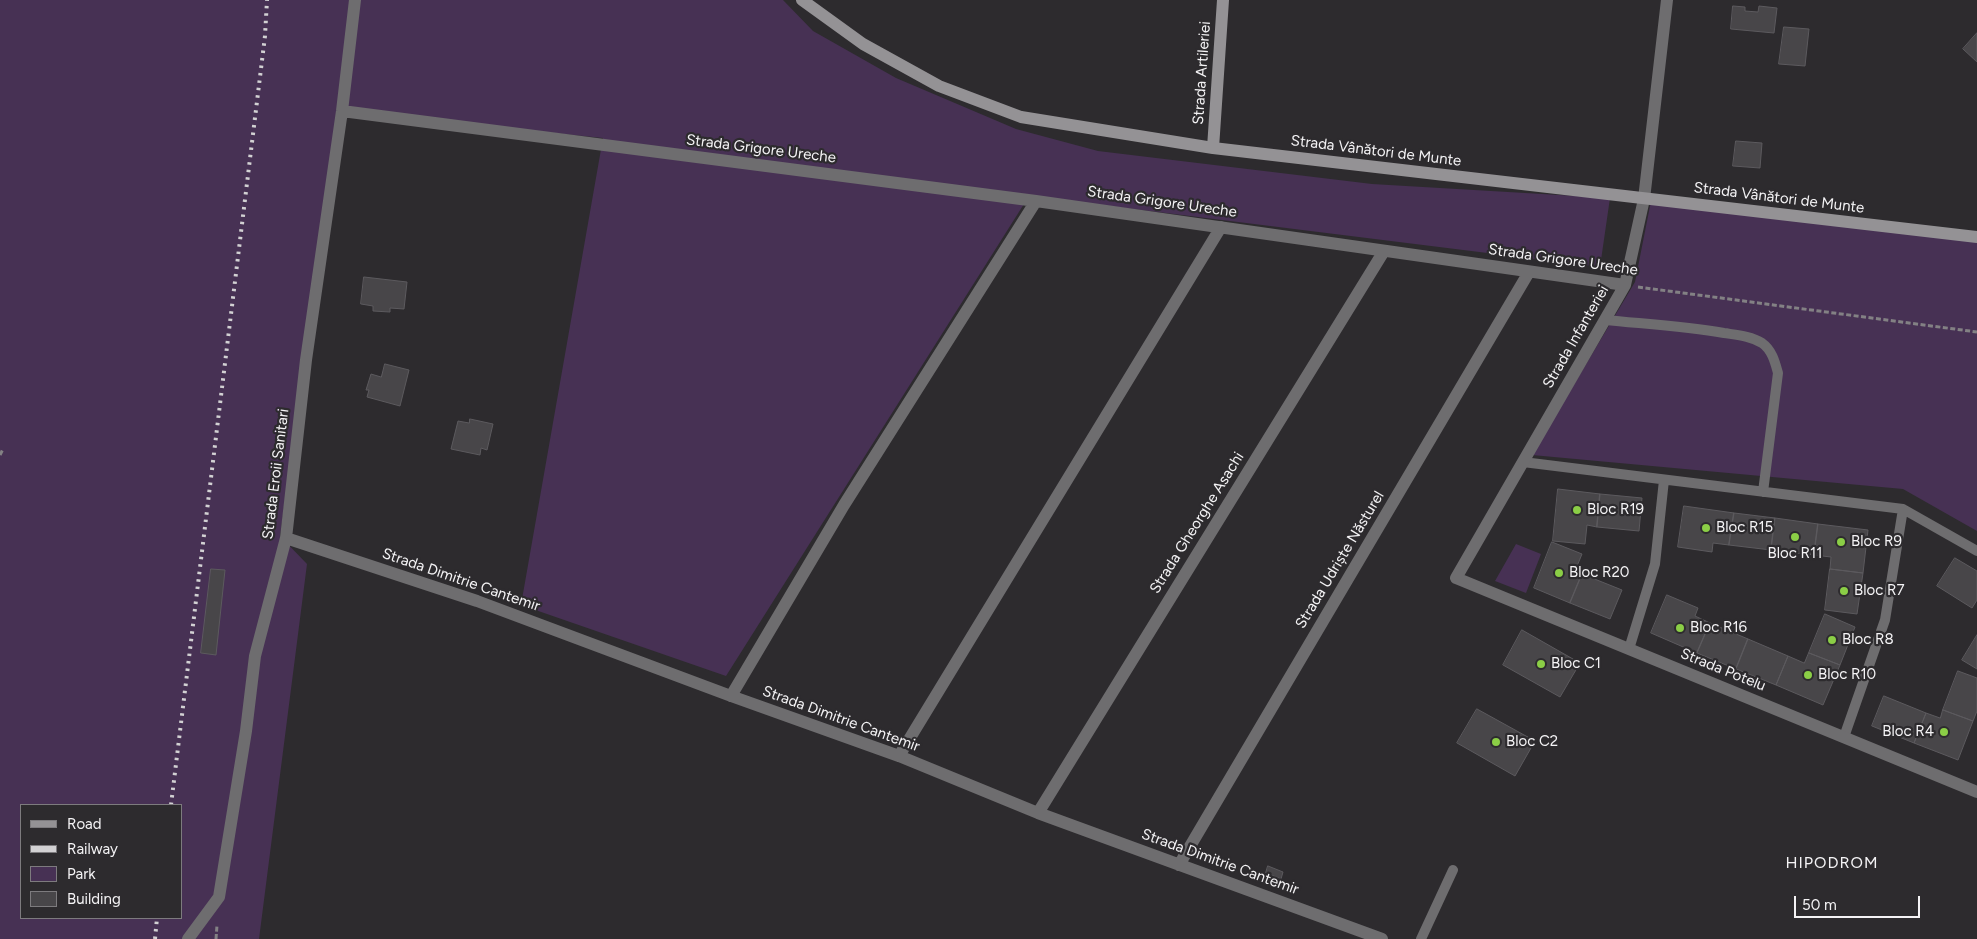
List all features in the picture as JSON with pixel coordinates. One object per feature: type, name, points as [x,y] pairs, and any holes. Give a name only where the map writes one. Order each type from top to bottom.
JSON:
[{"type":"street","name":"Strada Eroii Sanitari","points":[[188,939],[219,897],[246,731],[255,656],[286,538],[306,360],[342,110],[355,0]]},
{"type":"street","name":"Strada Vânători de Munte","points":[[802,0],[863,44],[939,86],[1021,117],[1213,148],[1977,237]]},
{"type":"street","name":"Strada Artileriei","points":[[1213,148],[1223,0]]},
{"type":"street","name":"Strada Infanteriei","points":[[1456,578],[1625,285],[1644,199],[1667,0]]},
{"type":"street","name":"Strada Grigore Ureche","points":[[342,110],[1036,201],[1625,285]]},
{"type":"street","points":[[731,696],[844,505],[1036,201]]},
{"type":"street","points":[[899,756],[1221,227]]},
{"type":"street","name":"Strada Gheorghe Asachi","points":[[1038,813],[1384,251]]},
{"type":"street","name":"Strada Udriște Năsturel","points":[[1179,865],[1529,272]]},
{"type":"street","name":"Strada Dimitrie Cantemir","points":[[286,538],[477,600],[731,696],[899,756],[1038,813],[1382,939]]},
{"type":"street","name":"Strada Potelu","points":[[1456,578],[1977,792]]},
{"type":"lane","points":[[1605,320],[1706,330],[1748,337],[1761,343],[1769,350],[1778,373],[1762,492]]},
{"type":"lane","points":[[1523,462],[1903,509],[1977,550]]},
{"type":"lane","points":[[1628,648],[1655,564],[1664,480]]},
{"type":"lane","points":[[1844,737],[1885,620],[1903,509]]},
{"type":"lane","points":[[1421,939],[1453,870]]},
{"type":"path","name":"Strada Grigore Ureche","points":[[1625,285],[1977,332]]},
{"type":"path","points":[[0,455],[4,449]]},
{"type":"green space","points":[[0,0],[783,0],[813,31],[896,78],[1016,129],[1098,151],[1372,184],[1610,198],[1600,267],[1029,196],[726,676],[521,605],[603,138],[338,111],[280,536],[307,564],[259,939],[0,939]]},
{"type":"green space","points":[[1651,201],[1977,241],[1977,531],[1903,489],[1532,455],[1635,282]]},
{"type":"green space","points":[[1516,544],[1541,554],[1526,593],[1495,581]]},
{"type":"building","points":[[1733,6],[1745,7],[1745,11],[1758,12],[1759,6],[1777,8],[1774,33],[1731,29]]},
{"type":"building","points":[[1784,27],[1809,29],[1805,66],[1779,64]]},
{"type":"building","points":[[1977,33],[1977,62],[1963,49]]},
{"type":"building","points":[[1736,141],[1762,143],[1760,168],[1733,166]]},
{"type":"building","points":[[364,277],[407,282],[404,309],[390,308],[390,312],[373,311],[373,306],[361,304]]},
{"type":"building","points":[[385,364],[409,370],[400,406],[367,397],[369,390],[366,390],[371,374],[381,377]]},
{"type":"building","points":[[470,419],[493,424],[487,450],[481,448],[480,455],[451,449],[458,421],[469,423]]},
{"type":"building","name":"Bloc R19","points":[[1558,489],[1600,494],[1597,527],[1587,525],[1585,544],[1553,541]]},
{"type":"building","points":[[1600,494],[1642,498],[1639,531],[1597,527]]},
{"type":"building","name":"Bloc R15","points":[[1684,506],[1734,513],[1729,545],[1713,543],[1712,552],[1678,547]]},
{"type":"building","points":[[1734,513],[1775,518],[1771,550],[1729,545]]},
{"type":"building","name":"Bloc R11","points":[[1775,518],[1818,524],[1814,555],[1771,550]]},
{"type":"building","name":"Bloc R9","points":[[1818,524],[1868,530],[1863,573],[1830,569],[1831,557],[1814,555]]},
{"type":"building","name":"Bloc R20","points":[[1552,542],[1582,554],[1575,571],[1582,574],[1570,603],[1534,588]]},
{"type":"building","points":[[1955,558],[1977,571],[1977,600],[1972,608],[1937,586]]},
{"type":"building","points":[[211,569],[225,570],[216,655],[201,653]]},
{"type":"building","name":"Bloc R7","points":[[1830,569],[1863,573],[1857,614],[1825,610]]},
{"type":"building","points":[[1582,574],[1622,590],[1610,619],[1570,603]]},
{"type":"building","name":"Bloc R16","points":[[1667,595],[1698,608],[1695,616],[1710,623],[1697,653],[1651,633]]},
{"type":"building","name":"Bloc R8","points":[[1825,614],[1855,627],[1840,665],[1809,653]]},
{"type":"building","points":[[1710,623],[1748,639],[1736,669],[1697,653]]},
{"type":"building","name":"Bloc C1","points":[[1522,630],[1580,663],[1560,697],[1503,665]]},
{"type":"building","points":[[1977,635],[1977,669],[1962,660]]},
{"type":"building","points":[[1748,639],[1788,656],[1776,685],[1736,669]]},
{"type":"building","name":"Bloc R10","points":[[1809,653],[1840,665],[1823,705],[1776,685],[1788,656],[1804,663]]},
{"type":"building","points":[[1958,671],[1977,678],[1977,711],[1973,721],[1943,710]]},
{"type":"building","points":[[1884,696],[1926,713],[1914,743],[1872,726]]},
{"type":"building","name":"Bloc C2","points":[[1477,709],[1535,741],[1515,776],[1457,743]]},
{"type":"building","name":"Bloc R4","points":[[1943,710],[1973,721],[1958,760],[1914,743],[1926,713],[1940,718]]},
{"type":"building","points":[[1268,866],[1283,872],[1281,879],[1266,873]]},
{"type":"railway","points":[[171,804],[265,36],[267,0]]},
{"type":"railway","points":[[155,939],[157,919]]},
{"type":"place","name":"Bloc R19","points":[[1577,510]]},
{"type":"place","name":"Bloc R15","points":[[1706,528]]},
{"type":"place","name":"Bloc R11","points":[[1795,537]]},
{"type":"place","name":"Bloc R9","points":[[1841,542]]},
{"type":"place","name":"Bloc R20","points":[[1559,573]]},
{"type":"place","name":"Bloc R7","points":[[1844,591]]},
{"type":"place","name":"Bloc R16","points":[[1680,628]]},
{"type":"place","name":"Bloc R8","points":[[1832,640]]},
{"type":"place","name":"Bloc C1","points":[[1541,664]]},
{"type":"place","name":"Bloc R10","points":[[1808,675]]},
{"type":"place","name":"Bloc R4","points":[[1944,732]]},
{"type":"place","name":"Bloc C2","points":[[1496,742]]},
{"type":"district","name":"HIPODROM","points":[[1832,863]]}]
